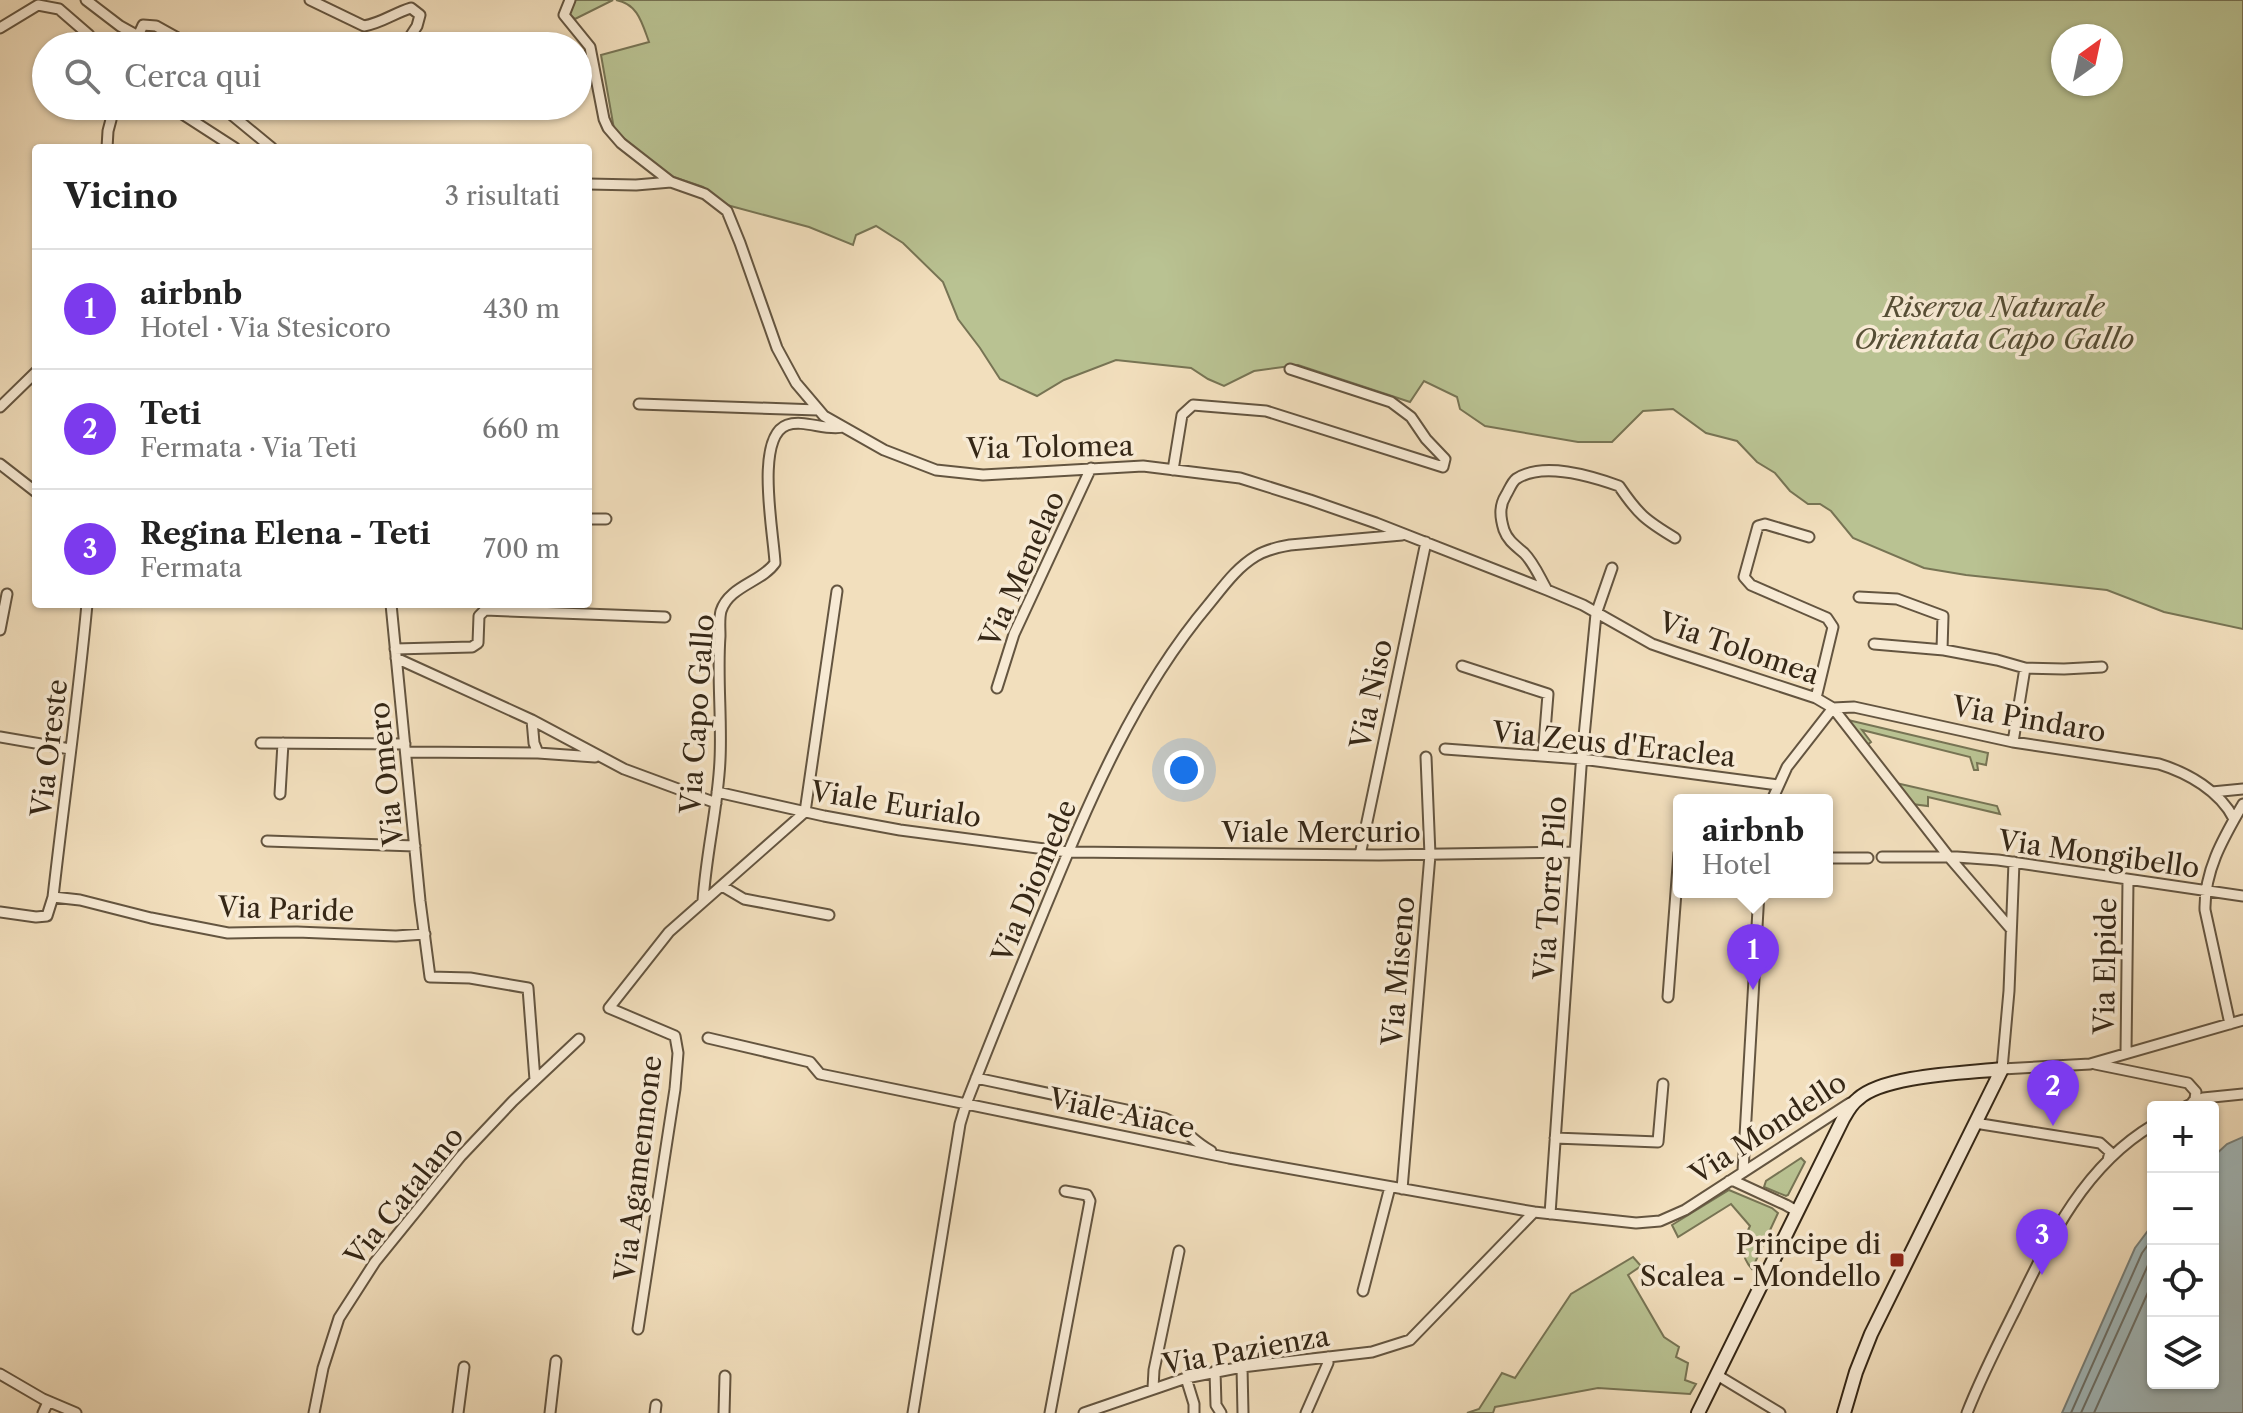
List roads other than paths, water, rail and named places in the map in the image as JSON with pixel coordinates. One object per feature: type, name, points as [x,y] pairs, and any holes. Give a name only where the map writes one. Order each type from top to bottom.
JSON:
[{"type":"main road","name":"Via Mondello","points":[[1857,1099],[1895,1083],[2002,1069]]},
{"type":"main road","points":[[1844,1413],[1871,1334],[2002,1069]]},
{"type":"main road","points":[[1698,1413],[1843,1119],[1857,1099]]},
{"type":"street","points":[[86,0],[131,32]]},
{"type":"street","points":[[310,0],[364,26],[389,19],[411,8],[420,15],[413,32]]},
{"type":"street","points":[[570,0],[564,15],[579,32]]},
{"type":"street","points":[[2,25],[38,5],[59,9],[86,32]]},
{"type":"street","points":[[140,32],[143,25],[156,26],[167,32]]},
{"type":"street","points":[[592,57],[604,119],[621,143],[671,182],[705,194],[727,211],[777,348],[796,383],[818,410]]},
{"type":"street","points":[[107,144],[111,120]]},
{"type":"street","points":[[192,120],[229,144]]},
{"type":"street","points":[[238,120],[267,144]]},
{"type":"street","points":[[592,184],[671,182]]},
{"type":"street","name":"Via Tolomea","points":[[1173,470],[1182,415],[1193,405],[1266,411],[1443,467],[1445,459],[1411,417],[1391,402],[1290,369]]},
{"type":"street","points":[[0,407],[32,376]]},
{"type":"street","points":[[639,404],[818,410]]},
{"type":"street","name":"Via Tolomea","points":[[818,410],[884,450],[936,470],[983,475],[1143,466],[1240,478],[1405,534],[1547,590],[1583,605],[1652,644],[1816,698],[1833,708],[1949,857],[2011,929]]},
{"type":"street","name":"Via Capo Gallo","points":[[703,901],[720,757],[721,611],[730,597],[770,571],[775,563],[767,471],[777,430],[789,424],[832,429],[843,427]]},
{"type":"street","points":[[0,464],[32,489]]},
{"type":"street","name":"Via Menelao","points":[[997,688],[1014,634],[1091,468]]},
{"type":"street","points":[[1547,590],[1536,569],[1505,533],[1500,516],[1501,503],[1515,480],[1541,470],[1560,471],[1619,486],[1632,507],[1675,538]]},
{"type":"street","points":[[592,519],[606,519]]},
{"type":"street","points":[[1809,537],[1765,524],[1758,526],[1744,577],[1751,585],[1827,618],[1833,627],[1816,698]]},
{"type":"street","name":"Via Diomede","points":[[913,1413],[960,1124],[966,1104],[1068,852],[1104,772],[1149,686],[1189,628],[1233,575],[1256,556],[1272,549],[1316,541],[1405,534]]},
{"type":"street","name":"Via Niso","points":[[1360,855],[1426,542]]},
{"type":"street","name":"Via Torre Pilo","points":[[1550,1214],[1582,759],[1596,614],[1612,568]]},
{"type":"street","points":[[703,901],[805,812],[837,591]]},
{"type":"street","points":[[0,630],[7,594]]},
{"type":"street","points":[[1859,597],[1897,599],[1943,616],[1942,650]]},
{"type":"street","name":"Via Oreste","points":[[53,897],[87,608]]},
{"type":"street","name":"Via Omero","points":[[391,608],[430,977],[470,978],[528,988],[535,1080]]},
{"type":"street","points":[[396,654],[472,647],[478,643],[479,616],[485,610],[665,617]]},
{"type":"street","points":[[1874,644],[1942,650],[2025,668],[2102,667]]},
{"type":"street","points":[[396,654],[624,769]]},
{"type":"street","points":[[1462,666],[1548,694],[1543,756]]},
{"type":"street","points":[[2013,742],[2025,668]]},
{"type":"street","name":"Via Pindaro","points":[[1833,708],[1854,707],[2013,742],[2159,764],[2173,768],[2212,792],[2234,819]]},
{"type":"street","points":[[1774,794],[1799,751],[1833,708]]},
{"type":"street","points":[[532,720],[538,753]]},
{"type":"street","points":[[0,737],[70,749]]},
{"type":"street","points":[[261,743],[594,757],[624,769]]},
{"type":"street","points":[[280,794],[283,743]]},
{"type":"street","name":"Via Zeus d'Eraclea","points":[[1445,749],[1582,759],[1778,785]]},
{"type":"street","name":"Via Miseno","points":[[1402,1189],[1430,855],[1426,757]]},
{"type":"street","name":"Viale Eurialo","points":[[624,769],[717,798],[900,830],[1068,852]]},
{"type":"street","points":[[2212,792],[2243,789]]},
{"type":"street","points":[[2230,1024],[2205,910],[2205,891],[2216,855],[2243,804]]},
{"type":"street","points":[[267,841],[415,846]]},
{"type":"street","name":"Viale Mercurio","points":[[1068,852],[1360,855],[1574,852]]},
{"type":"street","name":"Via Mongibello","points":[[1882,857],[1949,857],[2014,862],[2243,896]]},
{"type":"street","points":[[1833,858],[1868,858]]},
{"type":"street","points":[[2002,1069],[2014,862]]},
{"type":"street","name":"Via Elpide","points":[[2126,1053],[2128,880]]},
{"type":"street","points":[[722,886],[744,899],[829,915]]},
{"type":"street","points":[[0,912],[47,916],[53,897]]},
{"type":"street","name":"Via Paride","points":[[53,897],[80,900],[228,933],[425,936]]},
{"type":"street","points":[[1668,997],[1675,898]]},
{"type":"street","points":[[1743,1171],[1759,898]]},
{"type":"street","name":"Via Agamennone","points":[[638,1329],[667,1147],[678,1053],[675,1036],[609,1008],[669,932],[703,901]]},
{"type":"street","name":"Via Mondello","points":[[2002,1069],[2090,1064],[2243,1020]]},
{"type":"street","name":"Viale Aiace","points":[[708,1038],[810,1062],[820,1074],[1229,1158],[1534,1212]]},
{"type":"street","name":"Via Catalano","points":[[314,1413],[323,1368],[339,1318],[375,1262],[461,1156],[579,1039]]},
{"type":"street","points":[[2090,1064],[2186,1082],[2196,1092],[2193,1101]]},
{"type":"street","points":[[976,1078],[1164,1118],[1178,1125],[1204,1147],[1229,1158]]},
{"type":"street","points":[[1555,1138],[1658,1142],[1663,1084]]},
{"type":"street","points":[[2198,1101],[2210,1096],[2243,1094]]},
{"type":"street","name":"Via Mondello","points":[[1534,1212],[1627,1222],[1660,1221],[1685,1210],[1857,1099]]},
{"type":"street","points":[[1975,1123],[2100,1143],[2110,1152],[2106,1163]]},
{"type":"street","points":[[1967,1413],[1988,1364],[2073,1202],[2125,1144],[2147,1129]]},
{"type":"street","points":[[1729,1181],[1786,1205],[1793,1209],[1795,1215]]},
{"type":"street","points":[[1363,1291],[1390,1187]]},
{"type":"street","points":[[1050,1413],[1090,1201],[1087,1195],[1065,1191]]},
{"type":"street","name":"Via Pazienza","points":[[1084,1413],[1153,1388],[1215,1371],[1372,1352],[1410,1340],[1534,1212]]},
{"type":"street","points":[[1153,1388],[1179,1251]]},
{"type":"street","points":[[1306,1413],[1328,1357]]},
{"type":"street","points":[[550,1413],[556,1361]]},
{"type":"street","points":[[458,1413],[464,1367]]},
{"type":"street","points":[[1242,1367],[1243,1413]]},
{"type":"street","points":[[1215,1371],[1216,1405],[1221,1413]]},
{"type":"street","points":[[0,1374],[48,1402],[76,1413]]},
{"type":"street","points":[[1717,1375],[1780,1413]]},
{"type":"street","points":[[724,1413],[725,1376]]},
{"type":"street","points":[[1186,1378],[1194,1413]]},
{"type":"street","points":[[43,1413],[48,1402]]},
{"type":"water","points":[[2243,1137],[2243,1413],[2062,1413],[2135,1248],[2147,1232],[2147,1389],[2219,1389],[2219,1151]]},
{"type":"place","name":"airbnb","points":[[1753,990]]},
{"type":"place","name":"Teti","points":[[2053,1126]]},
{"type":"place","name":"Principe di Scalea - Mondello","points":[[1897,1260]]},
{"type":"place","name":"Regina Elena - Teti","points":[[2042,1275]]},
{"type":"park label","name":"Riserva Naturale Orientata Capo Gallo","points":[[1994,323]]}]
